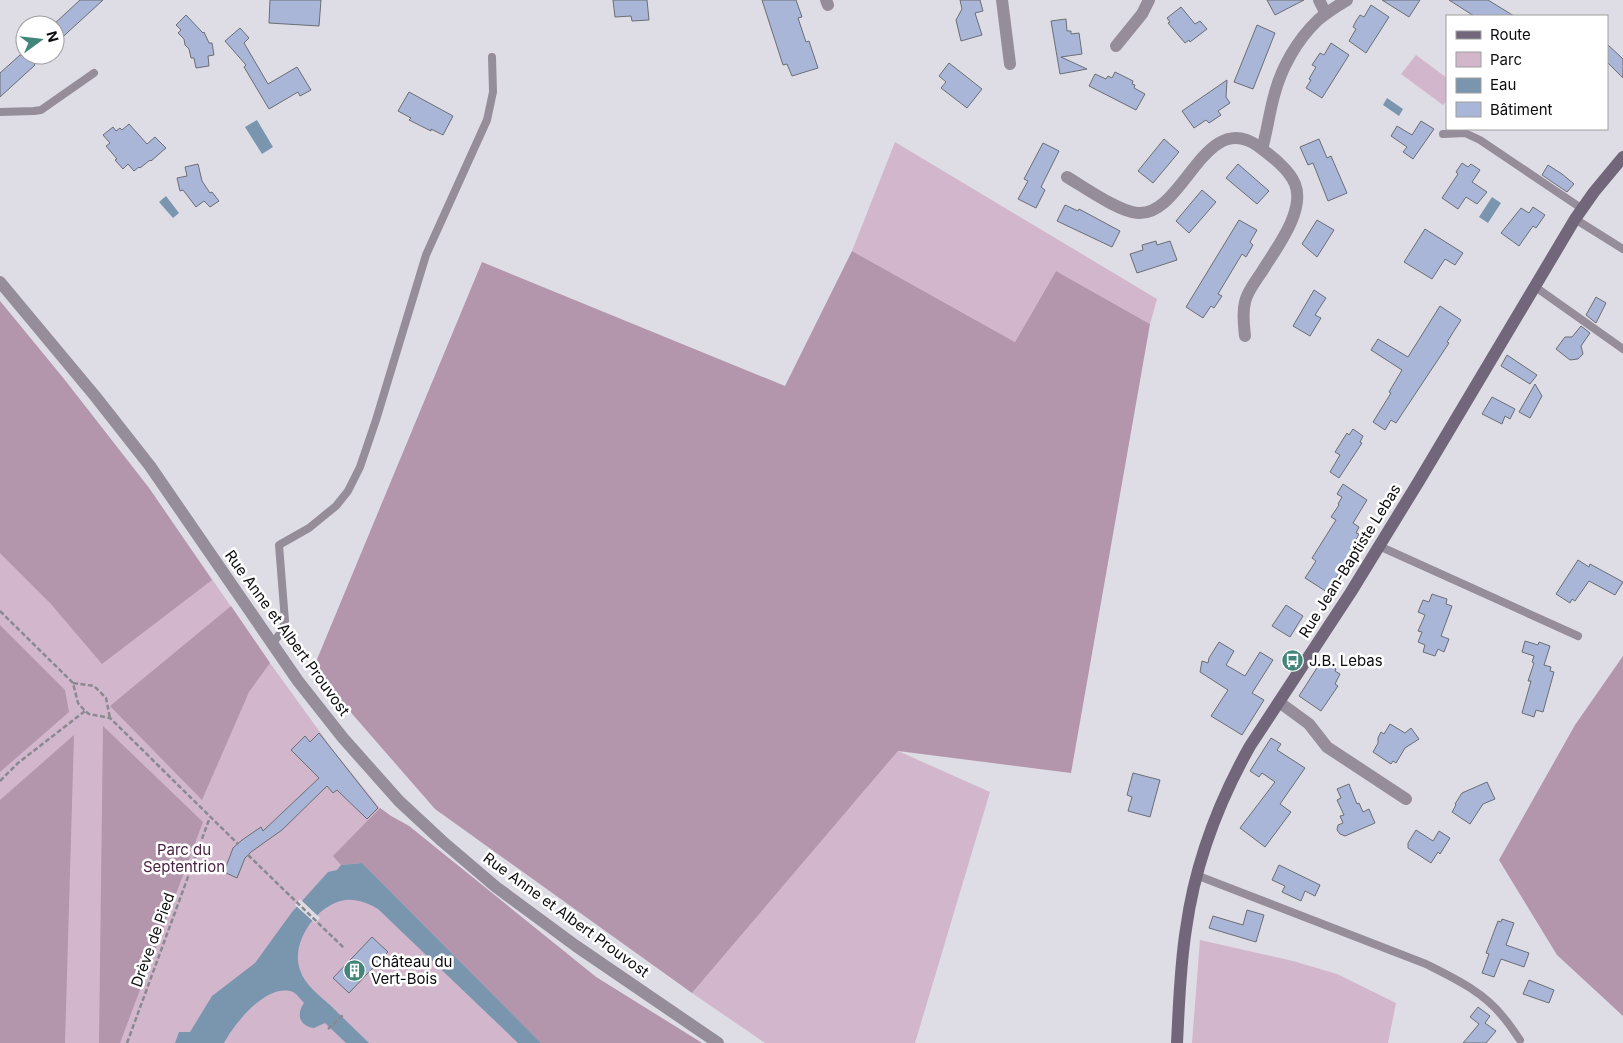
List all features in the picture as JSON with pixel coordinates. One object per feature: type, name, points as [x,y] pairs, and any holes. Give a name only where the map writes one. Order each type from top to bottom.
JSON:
[{"type":"main road","name":"Rue Jean-Baptiste Lebas","points":[[1177,1043],[1185,931],[1196,875],[1209,833],[1228,787],[1250,746],[1379,546],[1459,416],[1578,213],[1623,156]]},
{"type":"street","points":[[1002,0],[1010,64]]},
{"type":"street","points":[[1116,46],[1142,14],[1149,0]]},
{"type":"street","points":[[1319,0],[1326,14]]},
{"type":"street","points":[[1262,149],[1281,74],[1312,27],[1326,14],[1347,0]]},
{"type":"street","points":[[1067,177],[1122,209],[1144,213],[1152,211],[1163,204],[1205,155],[1218,144],[1233,139],[1240,139],[1262,149],[1294,182],[1297,190],[1297,203],[1289,227],[1247,296],[1244,309],[1245,336]]},
{"type":"street","name":"Rue Anne et Albert Prouvost","points":[[0,282],[134,446],[176,503],[298,681],[343,738],[400,801],[442,842],[496,887],[553,930],[718,1043]]},
{"type":"street","points":[[1278,702],[1309,724],[1327,747],[1406,799]]},
{"type":"lane","points":[[272,644],[282,631],[285,621],[278,545],[310,528],[336,506],[348,491],[360,467],[426,255],[487,120],[493,92],[492,57]]},
{"type":"lane","points":[[0,112],[40,110],[94,73]]},
{"type":"lane","points":[[1443,134],[1465,134],[1480,140],[1578,213],[1623,250]]},
{"type":"lane","points":[[1534,286],[1599,330],[1623,349]]},
{"type":"lane","points":[[1379,546],[1578,636]]},
{"type":"lane","points":[[1196,875],[1426,964],[1458,980],[1483,997],[1503,1016],[1520,1040]]},
{"type":"path","points":[[0,611],[73,683],[78,702],[85,711],[89,714],[110,718],[238,844]]},
{"type":"path","points":[[73,683],[94,686],[106,698],[110,718]]},
{"type":"path","points":[[0,781],[18,763],[85,711]]},
{"type":"path","name":"Drève de Pied","points":[[127,1043],[210,817]]},
{"type":"path","points":[[248,855],[344,948]]},
{"type":"path","points":[[328,1029],[344,1014]]},
{"type":"green space","points":[[1416,55],[1446,77],[1446,101],[1443,105],[1401,74]]},
{"type":"green space","points":[[895,142],[1157,299],[1150,324],[1056,271],[1015,342],[852,251]]},
{"type":"green space","points":[[852,251],[1015,342],[1056,271],[1150,324],[1071,773],[898,751],[692,993],[435,809],[313,669],[482,262],[785,386]]},
{"type":"green space","name":"Parc du Septentrion","points":[[0,301],[149,488],[270,663],[333,750],[380,808],[409,826],[596,977],[702,1043],[0,1043]]},
{"type":"green space","points":[[0,301],[149,488],[212,580],[102,664],[50,603],[0,553]]},
{"type":"green space","points":[[231,606],[270,663],[249,692],[202,800],[110,706]]},
{"type":"green space","points":[[0,625],[65,690],[69,712],[0,772]]},
{"type":"green space","points":[[1623,656],[1623,1016],[1557,955],[1499,860],[1575,725]]},
{"type":"green space","points":[[103,726],[203,822],[120,1043],[99,1043]]},
{"type":"green space","points":[[74,735],[65,1043],[0,1043],[0,800]]},
{"type":"green space","points":[[898,751],[990,792],[915,1043],[765,1043],[692,993]]},
{"type":"green space","points":[[380,808],[409,826],[596,977],[702,1043],[541,1043],[362,863],[341,865],[333,856]]},
{"type":"green space","points":[[1200,940],[1293,961],[1337,974],[1396,1003],[1388,1043],[1192,1043]]},
{"type":"water","points":[[1387,98],[1403,109],[1399,116],[1383,105]]},
{"type":"water","points":[[257,120],[273,147],[262,154],[245,127]]},
{"type":"water","points":[[166,196],[179,213],[173,218],[159,202]]},
{"type":"water","points":[[1492,197],[1501,203],[1488,223],[1479,217]]},
{"type":"water","points":[[362,863],[541,1043],[518,1043],[378,909],[362,902],[345,900],[325,909],[308,926],[302,937],[298,959],[302,975],[309,985],[369,1043],[346,1043],[325,1023],[314,1028],[305,1025],[300,1019],[300,1011],[304,1003],[293,992],[283,991],[273,993],[252,1007],[235,1026],[224,1043],[175,1043],[179,1032],[190,1032],[212,996],[255,963],[292,912],[328,872],[337,870],[341,865]]},
{"type":"pier","points":[[300,899],[320,918],[315,923],[295,905]]},
{"type":"building","points":[[80,0],[103,0],[65,35],[64,15]]},
{"type":"building","points":[[270,0],[321,0],[319,26],[269,23]]},
{"type":"building","points":[[613,0],[647,0],[649,20],[632,21],[631,16],[615,17]]},
{"type":"building","points":[[762,0],[796,0],[802,17],[798,18],[806,42],[809,41],[818,68],[792,76],[787,64],[783,65]]},
{"type":"building","points":[[960,0],[980,0],[983,11],[975,13],[982,35],[961,41],[956,20],[962,9]]},
{"type":"building","points":[[1267,0],[1304,0],[1275,15]]},
{"type":"building","points":[[1382,0],[1420,0],[1409,17]]},
{"type":"building","points":[[1449,0],[1488,0],[1512,15],[1472,15]]},
{"type":"building","points":[[1371,5],[1389,17],[1366,53],[1349,41],[1356,29],[1353,27],[1356,21],[1360,15],[1364,17]]},
{"type":"building","points":[[1181,7],[1195,24],[1200,21],[1207,29],[1190,42],[1189,40],[1185,43],[1168,23],[1170,22],[1167,18]]},
{"type":"building","points":[[186,15],[204,32],[209,43],[212,43],[214,55],[208,56],[209,66],[196,68],[194,58],[191,58],[184,39],[178,33],[181,30],[176,25]]},
{"type":"building","points":[[1066,19],[1067,31],[1071,31],[1071,34],[1079,33],[1082,54],[1061,57],[1087,69],[1060,74],[1051,21]]},
{"type":"building","points":[[1257,25],[1275,33],[1253,89],[1234,82]]},
{"type":"building","points":[[240,28],[249,38],[244,43],[268,84],[297,67],[311,90],[300,96],[298,92],[269,109],[244,67],[246,65],[225,41]]},
{"type":"building","points":[[1331,43],[1349,55],[1322,98],[1306,88],[1316,67],[1312,65],[1320,53],[1324,55]]},
{"type":"building","points":[[1608,45],[1623,59],[1623,78],[1608,63]]},
{"type":"building","points":[[15,60],[15,65],[35,65],[0,97],[0,73]]},
{"type":"building","points":[[949,63],[982,89],[967,108],[941,88],[946,82],[939,76]]},
{"type":"building","points":[[1115,72],[1133,81],[1134,88],[1145,94],[1136,110],[1089,86],[1095,74],[1106,79],[1108,76],[1112,78]]},
{"type":"building","points":[[1227,80],[1226,97],[1230,103],[1218,111],[1221,115],[1209,123],[1206,120],[1194,128],[1182,111]]},
{"type":"building","points":[[409,92],[453,116],[443,135],[409,120],[411,118],[398,111]]},
{"type":"building","points":[[1421,121],[1434,129],[1413,159],[1403,152],[1407,147],[1391,136],[1397,126],[1412,135]]},
{"type":"building","points":[[129,124],[147,144],[155,137],[166,148],[151,161],[134,171],[128,164],[123,169],[115,160],[117,159],[106,146],[110,143],[103,135],[113,127],[116,131],[120,128],[122,130]]},
{"type":"building","points":[[1164,139],[1179,152],[1153,183],[1138,171]]},
{"type":"building","points":[[1319,139],[1327,158],[1331,156],[1347,193],[1328,201],[1313,163],[1308,165],[1300,147]]},
{"type":"building","points":[[1043,143],[1059,151],[1041,187],[1045,190],[1036,208],[1018,199],[1028,181],[1024,179]]},
{"type":"building","points":[[1462,163],[1468,167],[1471,164],[1480,170],[1472,182],[1487,192],[1477,204],[1466,197],[1458,209],[1442,198],[1458,174],[1456,172]]},
{"type":"building","points":[[198,164],[202,181],[210,193],[212,192],[219,201],[210,207],[204,201],[196,207],[183,190],[180,191],[177,178],[187,176],[185,167]]},
{"type":"building","points":[[1238,164],[1269,191],[1257,204],[1226,178]]},
{"type":"building","points":[[1548,165],[1574,184],[1567,192],[1542,175]]},
{"type":"building","points":[[1202,190],[1216,202],[1189,233],[1176,221]]},
{"type":"building","points":[[1065,205],[1078,211],[1079,209],[1120,231],[1112,247],[1057,221]]},
{"type":"building","points":[[1533,207],[1545,215],[1536,228],[1533,226],[1519,246],[1501,233],[1521,208],[1529,213]]},
{"type":"building","points":[[1239,220],[1257,230],[1250,242],[1253,245],[1246,257],[1242,254],[1218,294],[1222,296],[1214,308],[1211,306],[1203,318],[1186,307]]},
{"type":"building","points":[[1317,220],[1334,230],[1317,257],[1302,244]]},
{"type":"building","points":[[1425,229],[1463,253],[1455,265],[1445,259],[1432,279],[1404,262]]},
{"type":"building","points":[[1156,241],[1157,245],[1170,241],[1177,260],[1137,273],[1130,254],[1143,250],[1142,245]]},
{"type":"building","points":[[1314,290],[1326,298],[1315,315],[1321,318],[1310,336],[1293,326]]},
{"type":"building","points":[[1596,297],[1606,303],[1596,323],[1586,315]]},
{"type":"building","points":[[1440,306],[1461,320],[1447,342],[1449,343],[1396,423],[1391,420],[1385,430],[1373,422],[1391,393],[1389,392],[1402,370],[1371,350],[1378,339],[1408,357]]},
{"type":"building","points":[[1581,326],[1590,333],[1581,346],[1583,354],[1578,359],[1570,360],[1556,349],[1565,337],[1572,337]]},
{"type":"building","points":[[1507,355],[1537,375],[1530,384],[1501,366]]},
{"type":"building","points":[[1535,384],[1542,396],[1530,418],[1519,412]]},
{"type":"building","points":[[1492,397],[1515,409],[1510,419],[1505,416],[1502,424],[1482,414]]},
{"type":"building","points":[[1353,429],[1363,436],[1360,442],[1362,443],[1339,478],[1330,472],[1340,455],[1335,452],[1347,433],[1349,435]]},
{"type":"building","points":[[1343,484],[1367,500],[1353,523],[1359,527],[1356,533],[1359,534],[1349,554],[1355,558],[1347,571],[1342,568],[1327,592],[1305,578],[1316,561],[1312,558],[1336,520],[1331,517],[1342,497],[1337,494]]},
{"type":"building","points":[[1578,560],[1589,567],[1590,564],[1623,582],[1615,595],[1589,581],[1575,601],[1572,599],[1570,603],[1556,594]]},
{"type":"building","points":[[1432,594],[1447,599],[1446,604],[1452,606],[1441,636],[1449,639],[1444,652],[1438,649],[1435,656],[1423,652],[1425,645],[1418,642],[1422,632],[1418,631],[1425,615],[1418,612],[1423,600],[1429,602]]},
{"type":"building","points":[[1286,605],[1303,616],[1290,637],[1272,626]]},
{"type":"building","points":[[1525,641],[1538,645],[1539,642],[1550,646],[1544,665],[1551,667],[1550,671],[1554,672],[1543,712],[1536,710],[1534,717],[1522,713],[1531,681],[1528,681],[1534,663],[1532,662],[1534,656],[1522,652]]},
{"type":"building","points":[[1219,642],[1234,651],[1226,665],[1245,676],[1260,652],[1273,660],[1252,693],[1264,700],[1242,735],[1211,716],[1228,690],[1200,672],[1202,661],[1208,663]]},
{"type":"building","points":[[1322,660],[1340,674],[1335,684],[1338,686],[1321,711],[1299,696]]},
{"type":"building","points":[[1390,724],[1405,733],[1411,728],[1419,739],[1405,748],[1396,763],[1393,761],[1391,764],[1373,752],[1381,732],[1384,734]]},
{"type":"building","points":[[319,733],[378,808],[367,819],[337,790],[333,793],[327,786],[282,830],[245,858],[237,878],[224,872],[233,848],[261,827],[263,831],[319,778],[291,750],[305,736],[310,742]]},
{"type":"building","points":[[1271,738],[1281,744],[1277,750],[1305,768],[1280,804],[1291,812],[1265,847],[1240,828],[1275,782],[1262,773],[1259,777],[1250,771]]},
{"type":"building","points":[[1133,773],[1160,780],[1150,817],[1128,811],[1132,797],[1127,795]]},
{"type":"building","points":[[1487,782],[1495,799],[1483,804],[1470,824],[1452,812],[1462,793]]},
{"type":"building","points":[[1349,784],[1357,804],[1359,803],[1363,812],[1369,809],[1375,823],[1345,836],[1337,830],[1338,825],[1343,823],[1340,816],[1344,815],[1337,800],[1341,798],[1337,789]]},
{"type":"building","points":[[1416,830],[1433,841],[1439,831],[1450,838],[1440,854],[1438,852],[1431,863],[1408,848],[1408,843]]},
{"type":"building","points":[[1279,865],[1320,885],[1315,896],[1305,891],[1301,901],[1282,892],[1285,886],[1272,880]]},
{"type":"building","points":[[1247,910],[1264,915],[1256,942],[1209,928],[1213,916],[1243,925]]},
{"type":"building","points":[[1502,919],[1514,923],[1506,945],[1529,953],[1524,967],[1501,959],[1494,977],[1482,973],[1489,954],[1486,953],[1498,921],[1501,922]]},
{"type":"building","name":"Château du Vert-Bois","points":[[372,937],[388,952],[349,993],[333,978]]},
{"type":"building","points":[[1529,980],[1554,990],[1549,1003],[1523,994]]},
{"type":"building","points":[[1478,1007],[1490,1016],[1485,1023],[1496,1031],[1486,1043],[1463,1043],[1479,1024],[1470,1017]]},
{"type":"place","name":"J.B. Lebas","points":[[1293,661]]},
{"type":"place","name":"Château du Vert-Bois","points":[[355,971]]}]
